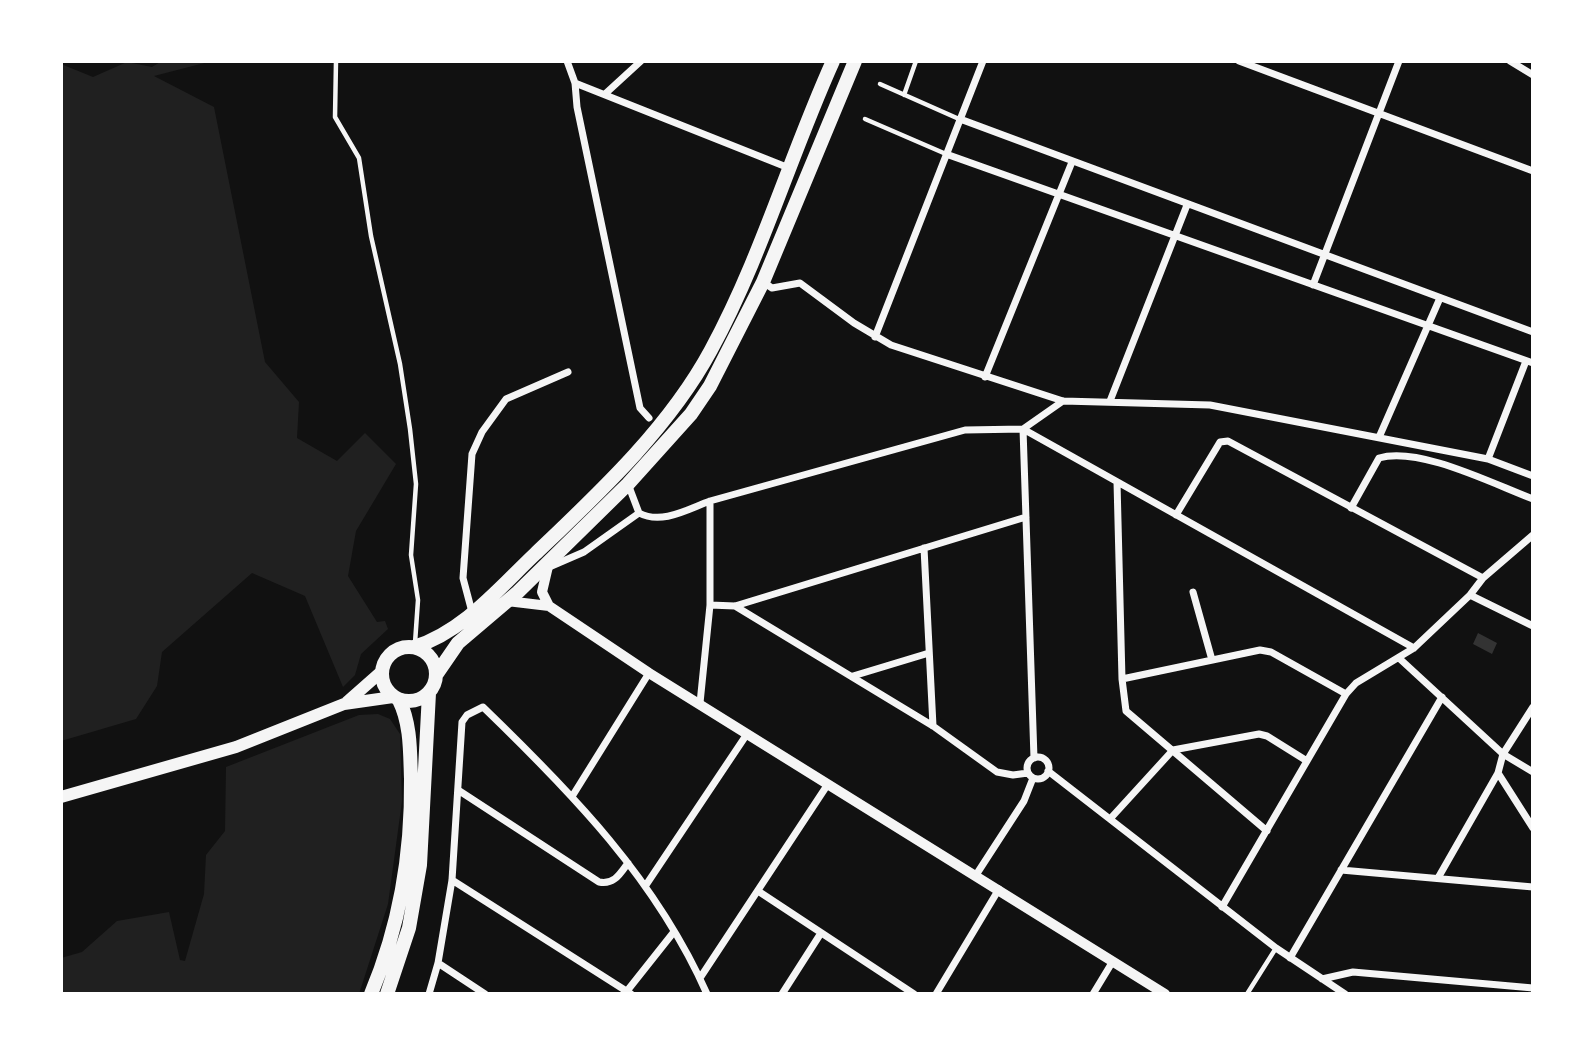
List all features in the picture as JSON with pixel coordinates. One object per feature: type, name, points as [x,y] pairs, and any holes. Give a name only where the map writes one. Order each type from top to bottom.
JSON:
[{"type":"highway","points":[[371,994],[392,938],[409,840],[409,737],[396,699],[384,687],[381,672],[388,655],[396,649],[414,647],[443,636],[472,612],[584,506],[667,416],[704,362],[727,318],[833,61]]},
{"type":"highway","points":[[387,994],[406,937],[420,865],[429,693],[436,675],[458,643],[546,566],[628,484],[691,414],[710,386],[763,282],[855,61]]},
{"type":"highway","points":[[414,647],[430,657],[436,675]]},
{"type":"highway","points":[[396,699],[415,701],[429,693]]},
{"type":"main road","points":[[344,704],[381,672]]},
{"type":"main road","points":[[61,797],[236,747],[344,704],[396,699]]},
{"type":"street","points":[[567,61],[575,83],[577,107],[640,408],[649,418]]},
{"type":"street","points":[[605,94],[641,61]]},
{"type":"street","points":[[875,337],[983,61]]},
{"type":"street","points":[[1239,61],[1533,171]]},
{"type":"street","points":[[1313,285],[1399,61]]},
{"type":"street","points":[[1510,61],[1533,75]]},
{"type":"street","points":[[575,83],[789,168]]},
{"type":"street","points":[[960,119],[1325,257],[1533,332]]},
{"type":"street","points":[[946,154],[1529,362],[1488,459]]},
{"type":"street","points":[[985,377],[1072,162]]},
{"type":"street","points":[[1110,401],[1187,205]]},
{"type":"street","points":[[763,282],[772,288],[800,283],[875,337],[985,377],[1063,401],[1210,405],[1380,435],[1488,459],[1533,476]]},
{"type":"street","points":[[1380,435],[1440,298]]},
{"type":"street","points":[[472,612],[463,578],[472,454],[482,432],[506,399],[568,372]]},
{"type":"street","points":[[1023,429],[1063,401]]},
{"type":"street","points":[[649,418],[667,416]]},
{"type":"street","points":[[644,442],[649,418]]},
{"type":"street","points":[[639,513],[655,518],[671,516],[710,501],[965,430],[1023,429],[1413,648]]},
{"type":"street","points":[[976,875],[1024,801],[1030,775],[1027,765],[1034,758],[1023,429]]},
{"type":"street","points":[[1176,515],[1224,440],[1483,578]]},
{"type":"street","points":[[1351,508],[1379,458],[1394,453],[1431,461],[1533,499]]},
{"type":"street","points":[[1118,482],[1122,679],[1126,710],[1267,831]]},
{"type":"street","points":[[628,484],[639,513]]},
{"type":"street","points":[[701,703],[710,606],[710,501]]},
{"type":"street","points":[[549,606],[542,592],[546,566],[584,552],[639,513]]},
{"type":"street","points":[[710,606],[735,606],[1026,517]]},
{"type":"street","points":[[1222,907],[1346,694],[1356,683],[1400,659],[1413,648],[1471,595],[1483,578],[1533,535]]},
{"type":"street","points":[[924,548],[933,726]]},
{"type":"street","points":[[1194,592],[1212,660]]},
{"type":"street","points":[[1471,595],[1533,626]]},
{"type":"street","points":[[507,601],[549,606],[649,673],[1165,994]]},
{"type":"street","points":[[735,606],[933,726],[997,772],[1044,778],[1048,772]]},
{"type":"street","points":[[1122,679],[1260,650],[1271,652],[1346,694]]},
{"type":"street","points":[[853,676],[929,653]]},
{"type":"street","points":[[1400,659],[1503,754],[1533,772]]},
{"type":"street","points":[[573,795],[649,673]]},
{"type":"street","points":[[1290,958],[1442,697]]},
{"type":"street","points":[[429,994],[438,963],[452,880],[462,722],[467,715],[483,707],[573,795],[646,885],[707,994]]},
{"type":"street","points":[[1438,878],[1499,774],[1503,754],[1533,707]]},
{"type":"street","points":[[646,885],[747,734]]},
{"type":"street","points":[[1110,819],[1173,750],[1259,734],[1267,736],[1307,761]]},
{"type":"street","points":[[1034,758],[1046,762],[1048,772],[1276,948],[1345,994]]},
{"type":"street","points":[[1499,774],[1533,828]]},
{"type":"street","points":[[700,978],[828,784]]},
{"type":"street","points":[[458,790],[599,882],[606,884],[617,878],[628,863]]},
{"type":"street","points":[[1341,870],[1533,887]]},
{"type":"street","points":[[452,880],[629,993],[673,933]]},
{"type":"street","points":[[936,994],[999,890]]},
{"type":"street","points":[[758,891],[914,994]]},
{"type":"street","points":[[782,994],[821,933]]},
{"type":"street","points":[[1093,994],[1113,961]]},
{"type":"street","points":[[438,963],[485,994]]},
{"type":"street","points":[[1321,979],[1353,972],[1533,988]]},
{"type":"lane","points":[[336,61],[335,117],[359,158],[371,236],[400,364],[410,429],[416,484],[411,555],[418,600],[414,647]]},
{"type":"lane","points":[[904,95],[916,61]]},
{"type":"lane","points":[[880,84],[960,119]]},
{"type":"lane","points":[[866,119],[946,154]]},
{"type":"lane","points":[[1247,994],[1276,948]]},
{"type":"shaded area","points":[[162,61],[212,61],[154,76],[214,107],[265,362],[299,402],[297,438],[337,461],[365,433],[396,464],[356,531],[348,576],[377,622],[385,621],[388,629],[361,654],[355,675],[343,687],[305,596],[252,573],[162,652],[157,686],[136,719],[61,741],[61,64],[93,77],[127,62],[152,67]]},
{"type":"shaded area","points":[[1478,633],[1497,643],[1492,654],[1473,644]]},
{"type":"shaded area","points":[[378,714],[390,719],[400,734],[402,801],[388,904],[359,994],[61,994],[61,958],[82,952],[117,921],[169,912],[180,960],[185,961],[204,894],[206,855],[225,831],[226,767],[359,715]]}]
